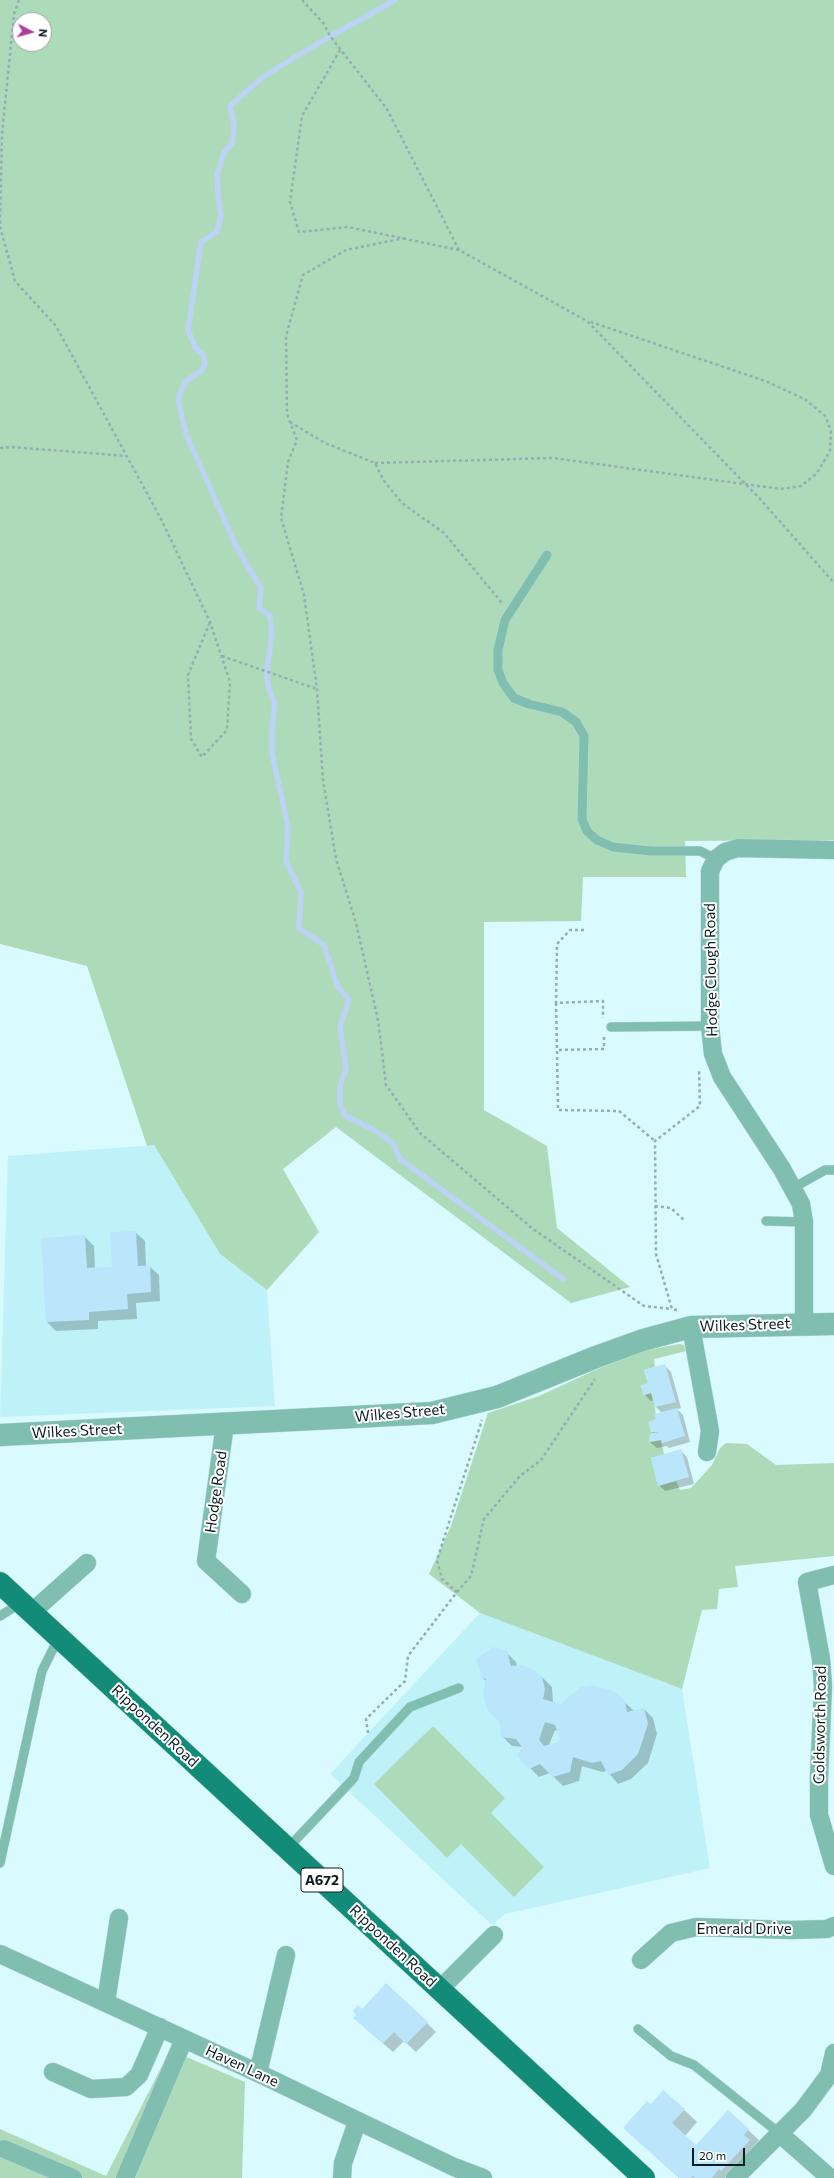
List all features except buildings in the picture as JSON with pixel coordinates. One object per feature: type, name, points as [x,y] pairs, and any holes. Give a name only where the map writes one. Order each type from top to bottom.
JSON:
[{"type":"main road","name":"Ripponden Road","points":[[0,1583],[644,2178]]},
{"type":"street","points":[[716,860],[725,852],[738,848],[834,850]]},
{"type":"street","name":"Hodge Clough Road","points":[[716,860],[710,871],[710,1026],[713,1050],[722,1077],[793,1188],[801,1204],[804,1222],[804,1324]]},
{"type":"street","points":[[685,1318],[710,1431],[707,1452]]},
{"type":"street","name":"Wilkes Street","points":[[0,1435],[432,1414],[486,1400],[643,1340],[685,1318],[804,1324],[834,1324]]},
{"type":"street","name":"Hodge Road","points":[[225,1424],[206,1561],[242,1594]]},
{"type":"street","points":[[27,1608],[87,1563]]},
{"type":"street","name":"Goldsworth Road","points":[[833,1860],[819,1815],[828,1712],[821,1658],[807,1582],[834,1575]]},
{"type":"street","points":[[106,2002],[119,1918]]},
{"type":"street","name":"Emerald Drive","points":[[641,1960],[671,1933],[696,1927],[790,1930],[827,1929],[834,1926]]},
{"type":"street","points":[[440,1989],[494,1935]]},
{"type":"street","name":"Haven Lane","points":[[0,1954],[160,2027],[454,2167],[483,2178]]},
{"type":"street","points":[[258,2073],[286,1955]]},
{"type":"street","points":[[53,2072],[91,2089],[126,2087],[139,2075],[160,2027]]},
{"type":"street","points":[[125,2178],[184,2039]]},
{"type":"street","points":[[735,2178],[802,2110],[829,2075],[834,2053]]},
{"type":"street","points":[[342,2178],[343,2163],[357,2122]]},
{"type":"street","points":[[779,2133],[830,2178]]},
{"type":"street","points":[[4,2149],[73,2178]]},
{"type":"lane","points":[[547,555],[504,620],[498,650],[498,670],[503,683],[514,698],[529,704],[562,712],[576,722],[584,736],[582,819],[587,830],[597,840],[613,846],[651,851],[700,851],[716,860]]},
{"type":"lane","points":[[611,1027],[710,1026]]},
{"type":"lane","points":[[793,1188],[825,1170],[834,1170]]},
{"type":"lane","points":[[766,1221],[804,1222]]},
{"type":"lane","points":[[0,1616],[27,1608]]},
{"type":"lane","points":[[0,1863],[42,1671],[59,1637]]},
{"type":"lane","points":[[288,1848],[354,1778],[359,1762],[410,1707],[459,1688]]},
{"type":"lane","points":[[638,2029],[671,2056],[694,2065],[779,2133]]},
{"type":"path","points":[[19,0],[14,14],[2,134],[0,227],[15,281],[56,326],[161,519],[210,622],[230,682],[227,730],[202,757],[191,739],[188,675],[210,622]]},
{"type":"path","points":[[302,0],[324,24],[340,50],[387,109],[459,250]]},
{"type":"path","points":[[290,422],[325,443],[375,463],[553,458],[781,489],[801,486],[817,473],[830,451],[831,431],[825,416],[806,400],[768,382],[587,321],[459,250],[348,227],[299,232],[290,202],[302,116],[340,50]]},
{"type":"path","points":[[405,238],[346,250],[303,275],[286,336],[287,414],[297,440],[288,462],[282,518],[304,595],[317,689],[323,780],[336,859],[356,923],[378,1020],[386,1085],[420,1133],[533,1229],[644,1306],[672,1309],[685,1318]]},
{"type":"path","points":[[587,321],[746,484],[834,583]]},
{"type":"path","points":[[0,448],[11,447],[127,456]]},
{"type":"path","points":[[375,463],[384,480],[402,503],[444,533],[509,613]]},
{"type":"path","points":[[221,656],[317,689]]},
{"type":"path","points":[[584,930],[570,930],[556,944],[558,1110],[618,1111],[655,1141]]},
{"type":"path","points":[[556,1003],[603,1001],[603,1020]]},
{"type":"path","points":[[557,1050],[604,1050],[604,1034]]},
{"type":"path","points":[[655,1141],[700,1106],[698,1050],[713,1050]]},
{"type":"path","points":[[655,1141],[656,1254],[672,1309]]},
{"type":"path","points":[[655,1206],[671,1208],[685,1221]]},
{"type":"path","points":[[369,1735],[366,1719],[405,1681],[408,1656],[471,1576],[484,1519],[520,1476],[541,1460],[602,1370],[596,1357]]},
{"type":"path","points":[[457,1592],[442,1579],[437,1560],[483,1417],[486,1400]]},
{"type":"shaded area","points":[[154,1145],[220,1254],[267,1290],[275,1406],[0,1417],[8,1156]]},
{"type":"shaded area","points":[[480,1613],[682,1689],[710,1868],[505,1914],[492,1925],[330,1774]]},
{"type":"green space","points":[[0,0],[834,0],[834,840],[685,841],[686,877],[583,877],[581,921],[484,922],[484,1110],[547,1146],[557,1228],[630,1287],[571,1303],[336,1127],[283,1169],[319,1232],[267,1290],[220,1254],[154,1145],[147,1146],[87,966],[0,944]]},
{"type":"green space","points":[[679,1344],[684,1345],[686,1351],[654,1359],[655,1367],[644,1370],[648,1383],[641,1386],[644,1395],[651,1393],[655,1407],[656,1419],[649,1422],[651,1432],[659,1430],[651,1434],[649,1438],[650,1442],[661,1440],[663,1449],[664,1455],[651,1458],[658,1486],[676,1481],[680,1490],[691,1488],[712,1465],[720,1448],[726,1443],[747,1444],[776,1465],[834,1463],[834,1556],[735,1566],[738,1587],[719,1589],[717,1609],[702,1610],[682,1689],[480,1613],[429,1574],[451,1526],[488,1413],[539,1396],[602,1367],[648,1350]]},
{"type":"green space","points":[[433,1726],[505,1798],[491,1813],[544,1867],[514,1897],[461,1844],[447,1858],[374,1784]]},
{"type":"green space","points":[[170,2050],[245,2082],[242,2178],[0,2178],[0,2129],[106,2176]]},
{"type":"waterway","points":[[395,0],[264,76],[230,106],[234,125],[232,143],[224,153],[217,175],[221,215],[217,232],[201,242],[188,330],[196,349],[203,354],[205,364],[202,370],[185,382],[178,399],[186,434],[237,548],[261,588],[259,608],[270,616],[272,633],[267,671],[268,687],[275,704],[272,728],[272,753],[288,827],[286,861],[301,893],[299,928],[324,945],[338,987],[349,1000],[340,1026],[346,1069],[340,1087],[340,1103],[344,1115],[372,1129],[393,1143],[400,1159],[563,1279]]}]
